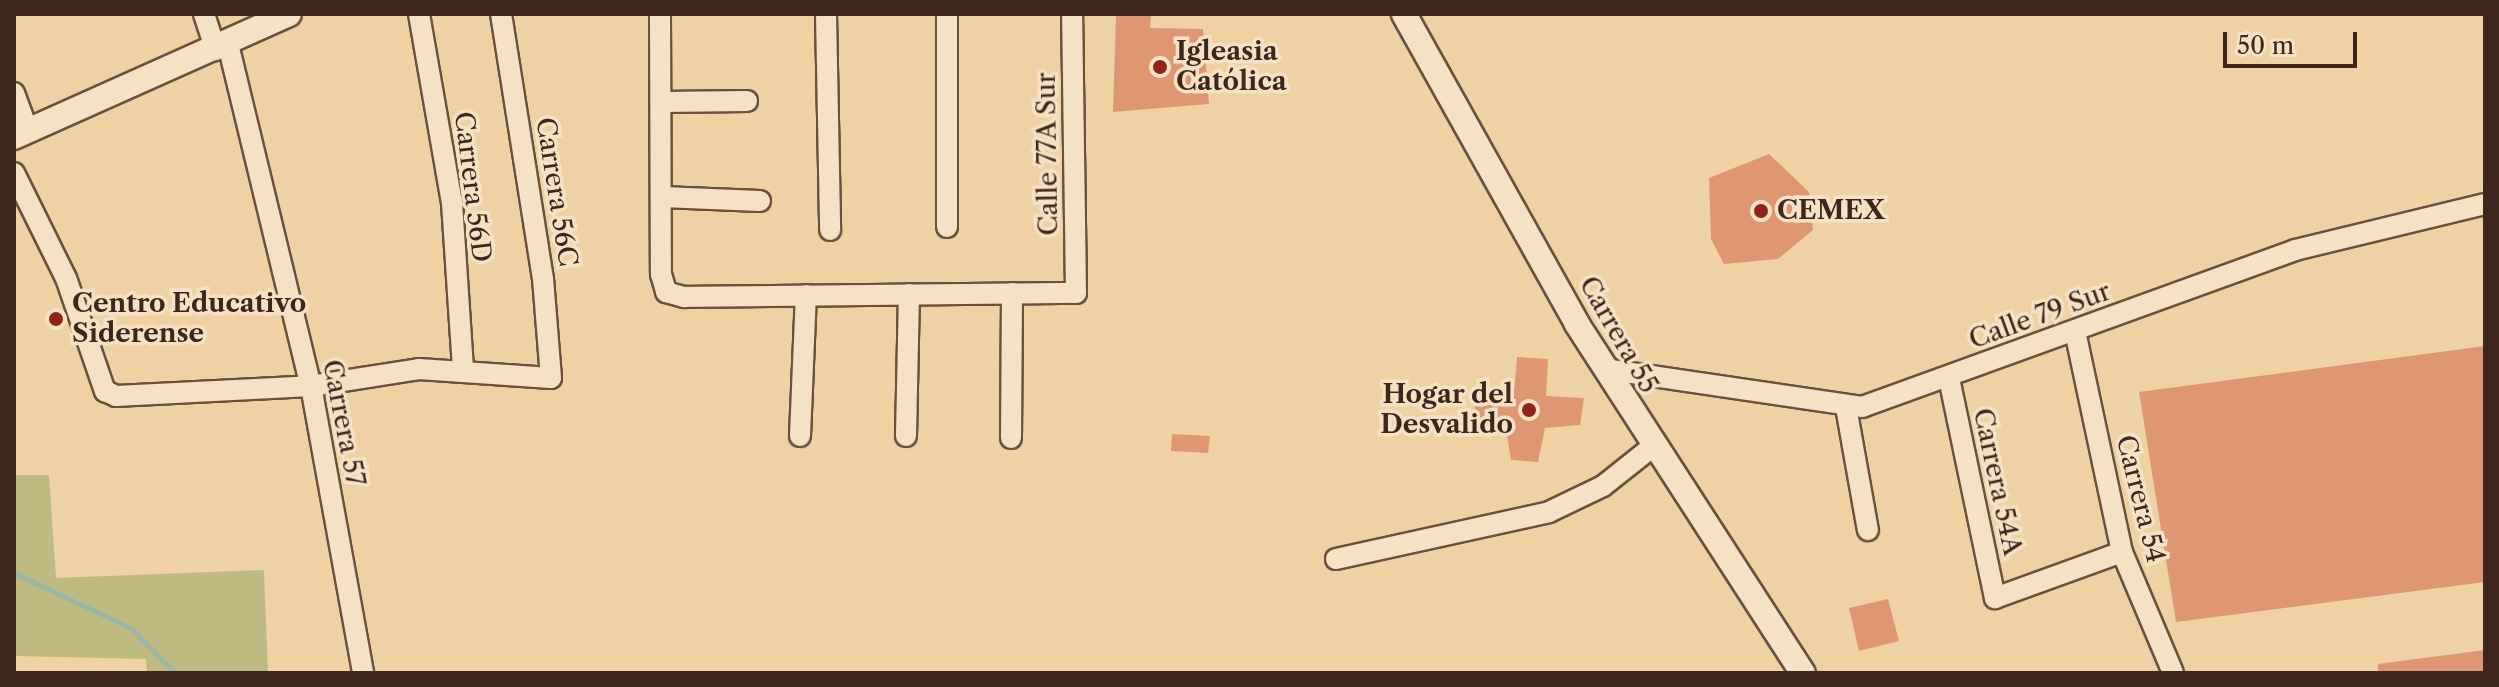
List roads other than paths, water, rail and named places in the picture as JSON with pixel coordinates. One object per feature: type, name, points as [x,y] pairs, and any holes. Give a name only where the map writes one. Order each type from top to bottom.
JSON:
[{"type":"street","name":"Carrera 57","points":[[204,14],[222,47],[311,386],[363,673]]},
{"type":"street","points":[[14,93],[20,133],[222,47],[289,14]]},
{"type":"street","name":"Carrera 56D","points":[[419,14],[452,203],[463,368]]},
{"type":"street","name":"Carrera 56C","points":[[463,368],[551,378],[543,279],[501,14]]},
{"type":"street","points":[[660,14],[666,292],[806,295],[1012,293],[1011,438]]},
{"type":"street","points":[[826,14],[830,230]]},
{"type":"street","points":[[947,14],[947,227]]},
{"type":"street","name":"Calle 77A Sur","points":[[1012,293],[1076,293],[1072,14]]},
{"type":"street","name":"Carrera 55","points":[[1404,14],[1652,447],[1803,673]]},
{"type":"street","points":[[661,102],[747,101]]},
{"type":"street","points":[[14,173],[66,278],[105,391],[311,386],[463,368]]},
{"type":"street","points":[[662,197],[760,201]]},
{"type":"street","name":"Calle 79 Sur","points":[[1605,369],[1846,407],[1949,378],[2325,240],[2485,204]]},
{"type":"street","points":[[906,436],[909,294]]},
{"type":"street","points":[[800,436],[806,295]]},
{"type":"street","name":"Carrera 54","points":[[2075,331],[2122,552],[2173,673]]},
{"type":"street","name":"Carrera 54A","points":[[1949,378],[1995,598],[2122,552]]},
{"type":"street","points":[[1846,407],[1868,530]]},
{"type":"street","points":[[1336,559],[1549,512],[1603,486],[1652,447]]},
{"type":"waterway","points":[[14,573],[131,628],[175,673]]},
{"type":"place","name":"Igleasia Católica","points":[[1160,67]]},
{"type":"place","name":"CEMEX","points":[[1761,211]]},
{"type":"place","name":"Centro Educativo Siderense","points":[[56,319]]},
{"type":"place","name":"Hogar del Desvalido","points":[[1529,410]]}]
